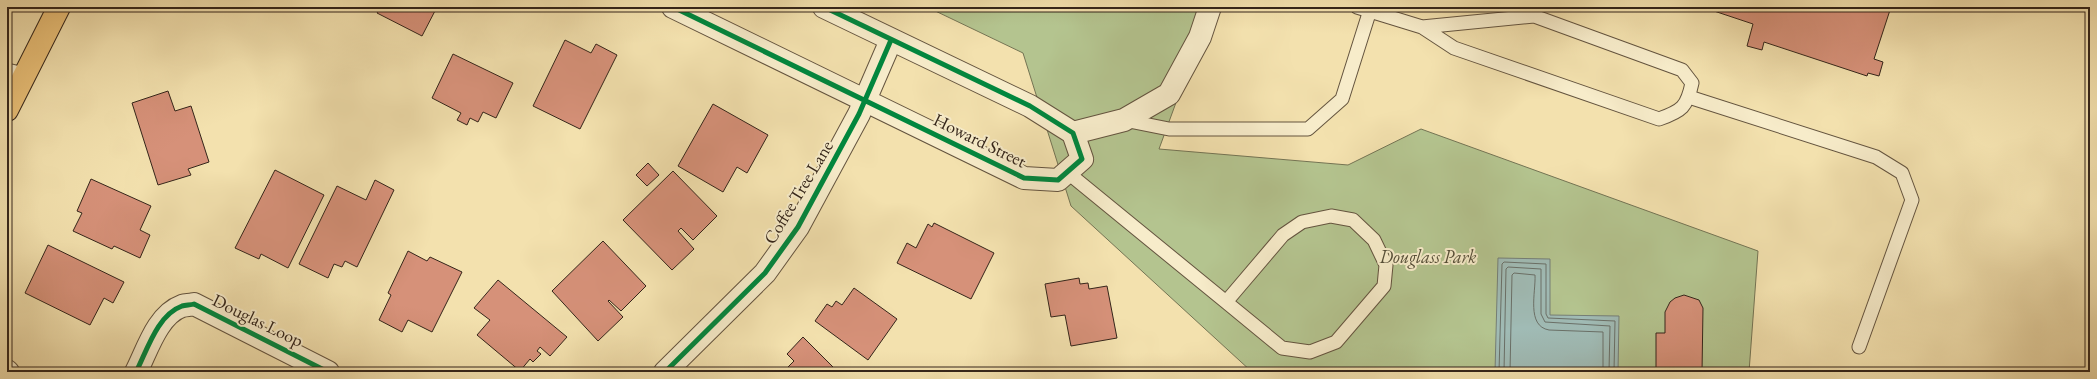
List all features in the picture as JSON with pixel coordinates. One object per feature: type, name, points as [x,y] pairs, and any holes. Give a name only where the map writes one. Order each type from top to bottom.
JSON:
[{"type":"main road","points":[[7,110],[16,72],[60,7]]},
{"type":"street","name":"Howard Street","points":[[673,7],[865,99],[1024,178],[1058,180],[1082,159],[1073,132]]},
{"type":"street","points":[[824,7],[1030,106],[1073,132],[1124,120],[1169,94],[1200,37],[1210,7]]},
{"type":"street","name":"Coffee Tree Lane","points":[[665,372],[709,330],[769,266],[798,227],[859,114],[891,40]]},
{"type":"street","name":"Douglas Loop","points":[[136,372],[157,330],[165,318],[181,306],[194,304],[328,372]]},
{"type":"lane","points":[[1124,120],[1169,129],[1308,129],[1342,99],[1366,8],[1422,27],[1454,48],[1659,119],[1679,112],[1689,97],[1692,83],[1682,70],[1534,16],[1422,27]]},
{"type":"lane","points":[[1689,97],[1876,157],[1902,173],[1912,200],[1859,347]]},
{"type":"lane","points":[[1067,172],[1282,348],[1310,352],[1336,342],[1384,286],[1386,265],[1374,240],[1353,220],[1331,216],[1302,222],[1283,235],[1226,302]]},
{"type":"green space","name":"Douglass Park","points":[[927,7],[1211,7],[1159,149],[1348,165],[1421,129],[1758,251],[1749,372],[1252,372],[1071,206],[1023,53]]},
{"type":"water","points":[[1498,258],[1550,259],[1550,315],[1619,316],[1618,372],[1495,372]]},
{"type":"building","points":[[381,7],[437,7],[422,36],[377,13]]},
{"type":"building","points":[[1702,7],[1891,7],[1874,59],[1883,62],[1879,76],[1868,73],[1867,76],[1764,42],[1762,50],[1747,46],[1753,24]]},
{"type":"building","points":[[565,40],[591,53],[596,44],[617,55],[580,129],[533,106]]},
{"type":"building","points":[[453,54],[513,83],[496,118],[483,112],[478,122],[470,118],[467,125],[457,120],[461,113],[432,98]]},
{"type":"building","points":[[168,91],[175,111],[191,106],[209,162],[188,169],[191,175],[158,185],[132,103]]},
{"type":"building","points":[[713,104],[768,135],[747,173],[737,167],[723,192],[678,166]]},
{"type":"building","points":[[648,163],[659,175],[647,186],[636,175]]},
{"type":"building","points":[[275,170],[324,195],[288,268],[261,254],[259,259],[235,248]]},
{"type":"building","points":[[673,171],[717,216],[693,240],[681,228],[678,231],[694,249],[672,270],[623,220]]},
{"type":"building","points":[[91,179],[151,206],[140,230],[150,235],[140,258],[114,246],[112,249],[73,231],[82,213],[77,211]]},
{"type":"building","points":[[375,180],[394,190],[357,267],[345,261],[342,267],[334,264],[328,278],[299,264],[337,186],[366,200]]},
{"type":"building","points":[[934,223],[994,253],[971,299],[897,263],[907,243],[916,248],[928,224],[932,227]]},
{"type":"building","points":[[603,241],[646,286],[621,311],[609,300],[608,301],[623,317],[598,341],[552,291]]},
{"type":"building","points":[[48,245],[124,282],[113,303],[104,298],[90,325],[25,293]]},
{"type":"building","points":[[408,251],[427,261],[430,257],[462,272],[432,332],[408,320],[402,332],[379,320],[391,295],[388,293]]},
{"type":"building","points":[[1079,278],[1080,284],[1088,283],[1089,289],[1107,286],[1117,338],[1071,346],[1065,315],[1051,317],[1045,284]]},
{"type":"building","points":[[498,280],[567,337],[550,356],[540,347],[537,351],[541,354],[533,362],[530,359],[520,371],[477,335],[490,320],[474,308]]},
{"type":"building","points":[[854,288],[897,319],[868,360],[815,321],[827,304],[832,307],[836,301],[842,305]]},
{"type":"building","points":[[1684,295],[1699,300],[1703,308],[1702,372],[1656,372],[1656,333],[1665,333],[1665,312],[1670,302],[1675,298]]},
{"type":"building","points":[[803,337],[838,372],[783,372],[794,361],[787,354]]},
{"type":"cycle path","points":[[673,7],[1024,178],[1058,180],[1082,159],[1073,133],[1030,106],[824,7]]},
{"type":"cycle path","points":[[665,372],[765,273],[798,227],[859,114],[891,40]]},
{"type":"cycle path","points":[[136,372],[159,325],[173,311],[182,306],[194,304],[328,372]]}]
